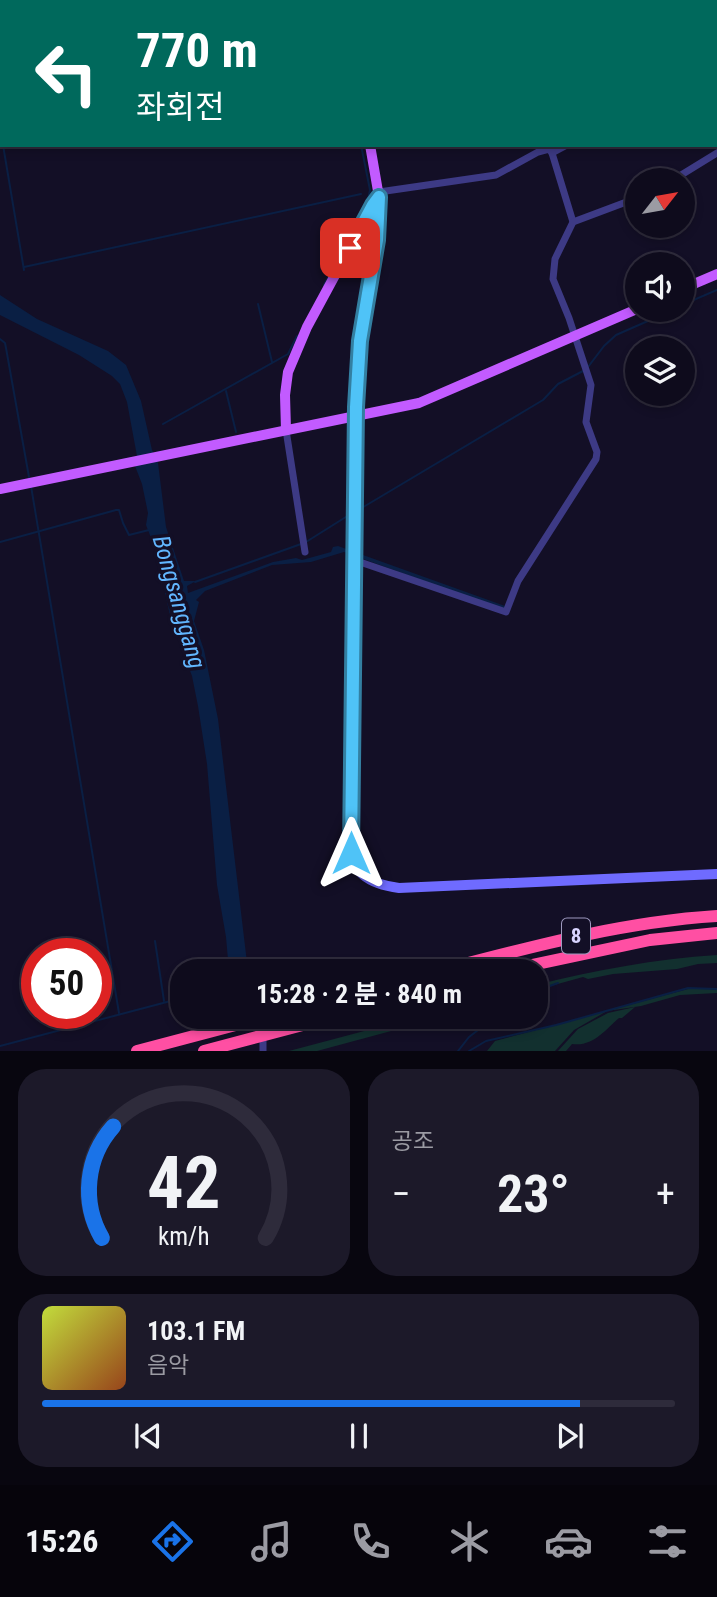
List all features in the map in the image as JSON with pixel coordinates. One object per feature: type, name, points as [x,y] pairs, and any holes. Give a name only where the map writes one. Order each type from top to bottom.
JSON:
[{"type":"highway","name":"8","points":[[487,959],[600,931],[717,916]]},
{"type":"highway","name":"8","points":[[548,962],[638,942],[717,933]]},
{"type":"highway","points":[[137,1051],[216,1029]]},
{"type":"highway","points":[[205,1051],[286,1029]]},
{"type":"main road","points":[[370,147],[379,195],[377,240],[360,341],[355,426],[350,846],[353,863],[364,877],[383,885],[399,887],[717,874]]},
{"type":"main road","points":[[292,429],[285,395],[288,372],[307,327],[379,195]]},
{"type":"main road","points":[[695,283],[717,274]]},
{"type":"main road","points":[[0,489],[419,403],[625,314]]},
{"type":"street","points":[[552,153],[563,147]]},
{"type":"street","points":[[354,554],[506,612],[518,581],[596,460],[597,452],[586,422],[592,386],[553,279],[555,259],[573,222],[549,149],[485,177],[379,195]]},
{"type":"street","points":[[693,168],[717,153]]},
{"type":"street","points":[[573,222],[625,202]]},
{"type":"street","points":[[292,429],[305,552]]},
{"type":"street","points":[[263,1035],[263,1051]]},
{"type":"green space","points":[[717,955],[717,963],[588,979],[583,977],[548,987],[548,982],[671,959]]},
{"type":"green space","points":[[688,989],[717,990],[717,993],[680,995],[641,1006],[607,1011],[574,1030],[555,1051],[487,1051],[495,1041],[548,1029],[548,1027]]},
{"type":"green space","points":[[635,1007],[592,1040],[572,1044],[566,1051],[558,1051],[578,1029],[608,1013]]},
{"type":"green space","points":[[372,1029],[399,1029],[317,1051],[289,1051]]},
{"type":"water","name":"Bongsanggang","points":[[0,295],[37,319],[108,351],[126,365],[141,401],[152,450],[158,463],[166,527],[184,581],[196,581],[187,586],[188,593],[273,562],[296,558],[302,560],[331,552],[333,547],[338,546],[505,606],[504,610],[344,552],[311,562],[272,565],[205,591],[196,600],[199,602],[194,621],[204,650],[218,719],[247,959],[228,959],[217,885],[207,764],[198,706],[192,676],[171,620],[155,548],[146,525],[148,513],[135,466],[137,456],[127,402],[120,384],[112,376],[79,355],[0,315]]},
{"type":"waterway","points":[[3,147],[24,270]]},
{"type":"waterway","points":[[324,285],[367,204],[370,190],[361,147]]},
{"type":"waterway","points":[[24,267],[361,194]]},
{"type":"waterway","points":[[695,299],[717,290]]},
{"type":"waterway","points":[[258,304],[272,362]]},
{"type":"waterway","points":[[588,367],[616,335],[646,322]]},
{"type":"waterway","points":[[163,424],[288,354],[297,336]]},
{"type":"waterway","points":[[0,339],[5,343],[29,477]]},
{"type":"waterway","points":[[360,509],[543,400],[558,384],[583,371]]},
{"type":"waterway","points":[[226,391],[236,432]]},
{"type":"waterway","points":[[31,486],[119,1013]]},
{"type":"waterway","name":"Bongsanggang","points":[[0,542],[116,510],[119,510],[129,535],[149,530]]},
{"type":"waterway","points":[[306,542],[349,515]]},
{"type":"waterway","name":"Bongsanggang","points":[[195,582],[301,544]]},
{"type":"waterway","points":[[155,941],[164,1001]]},
{"type":"waterway","points":[[548,987],[558,983]]},
{"type":"waterway","points":[[469,1051],[486,1041],[556,1025],[688,988],[717,989]]},
{"type":"waterway","points":[[0,1046],[170,1001]]},
{"type":"waterway","points":[[458,1051],[479,1029]]},
{"type":"route","points":[[350,248],[379,197],[377,240],[360,341],[356,407],[351,853]]}]
